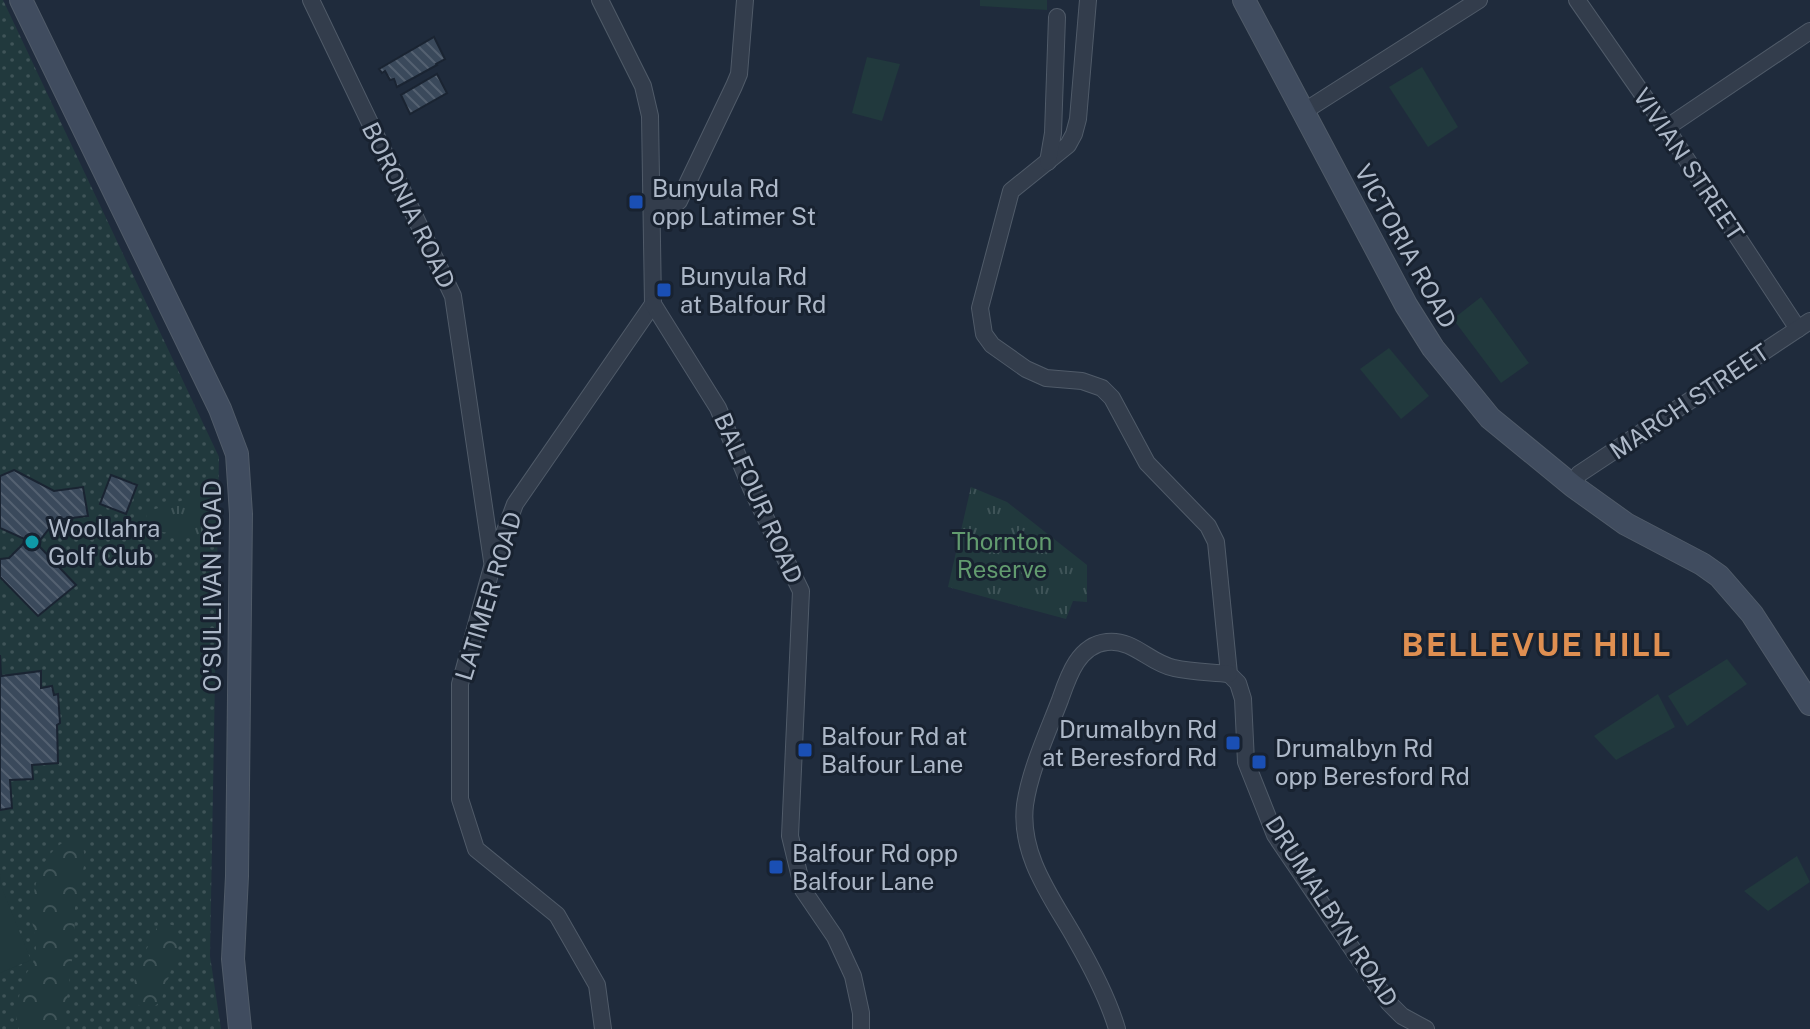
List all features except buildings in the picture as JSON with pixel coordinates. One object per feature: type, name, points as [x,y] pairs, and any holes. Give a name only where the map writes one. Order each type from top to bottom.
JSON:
[{"type":"main road","name":"O'SULLIVAN ROAD","points":[[21,0],[220,409],[237,454],[241,514],[237,876],[233,959],[240,1029]]},
{"type":"main road","name":"VICTORIA ROAD","points":[[1244,0],[1406,305],[1433,348],[1490,418],[1573,486],[1626,524],[1719,576],[1752,614],[1810,704]]},
{"type":"street","name":"BORONIA ROAD","points":[[311,0],[453,296],[493,563]]},
{"type":"street","points":[[600,0],[643,86],[650,116],[653,304]]},
{"type":"street","points":[[652,206],[673,206],[679,201],[734,86],[739,74],[745,0]]},
{"type":"street","name":"DRUMALBYN ROAD","points":[[1088,0],[1078,119],[1074,134],[1068,145],[1011,191],[980,308],[984,334],[1007,358],[1046,378],[1082,381],[1102,388],[1112,398],[1147,463],[1208,526],[1216,542],[1229,674],[1238,683],[1243,699],[1246,762],[1275,835],[1389,1003],[1402,1016],[1426,1029]]},
{"type":"street","points":[[1303,112],[1479,0]]},
{"type":"street","name":"VIVIAN STREET","points":[[1577,0],[1804,325]]},
{"type":"street","points":[[1048,162],[1053,133],[1057,17]]},
{"type":"street","points":[[1666,128],[1810,31]]},
{"type":"street","name":"LATIMER ROAD","points":[[603,1029],[597,985],[557,915],[476,849],[460,799],[460,684],[493,563],[515,504],[653,304]]},
{"type":"street","name":"BALFOUR ROAD","points":[[653,304],[718,408],[751,488],[801,591],[790,836],[803,890],[835,937],[853,976],[861,1029]]},
{"type":"street","name":"MARCH STREET","points":[[1573,486],[1579,474],[1804,325]]},
{"type":"street","points":[[1117,1029],[1104,995],[1032,858],[1025,806],[1030,783],[1067,680],[1076,662],[1092,647],[1102,642],[1128,644],[1175,668],[1229,674]]},
{"type":"green space","name":"Woollahra Golf Club","points":[[0,0],[3,0],[219,457],[210,956],[221,1029],[0,1029]]},
{"type":"green space","points":[[980,0],[1047,0],[1047,10],[980,6]]},
{"type":"green space","points":[[867,57],[900,64],[882,121],[852,113]]},
{"type":"green space","points":[[1422,67],[1458,127],[1428,147],[1389,87]]},
{"type":"green space","points":[[1481,297],[1529,363],[1501,383],[1453,319]]},
{"type":"green space","points":[[1389,348],[1429,396],[1401,419],[1360,369]]},
{"type":"green space","name":"Thornton Reserve","points":[[971,487],[1007,502],[1087,565],[1087,602],[1073,601],[1066,619],[948,587]]},
{"type":"green space","points":[[206,493],[215,527],[201,537],[147,530],[146,512]]},
{"type":"green space","points":[[1727,659],[1747,684],[1687,726],[1668,696]]},
{"type":"green space","points":[[1658,694],[1675,727],[1616,760],[1594,736]]},
{"type":"green space","points":[[70,838],[83,844],[85,861],[75,908],[74,945],[63,1029],[19,1029],[16,1022],[20,989],[36,951],[32,919],[36,883],[51,853]]},
{"type":"green space","points":[[1797,856],[1810,882],[1768,911],[1744,891]]},
{"type":"green space","points":[[0,874],[1,886],[31,960],[0,973]]},
{"type":"green space","points":[[165,923],[175,926],[181,939],[161,1001],[151,1009],[139,1006],[133,987],[157,927]]},
{"type":"place","name":"Bunyula Rd opp Latimer St","points":[[636,202]]},
{"type":"place","name":"Bunyula Rd at Balfour Rd","points":[[664,290]]},
{"type":"place","name":"Woollahra Golf Club","points":[[32,542]]},
{"type":"place","name":"Drumalbyn Rd at Beresford Rd","points":[[1233,743]]},
{"type":"place","name":"Balfour Rd at Balfour Lane","points":[[805,750]]},
{"type":"place","name":"Drumalbyn Rd opp Beresford Rd","points":[[1259,762]]},
{"type":"place","name":"Balfour Rd opp Balfour Lane","points":[[776,867]]},
{"type":"district","name":"BELLEVUE HILL","points":[[1537,644]]}]
